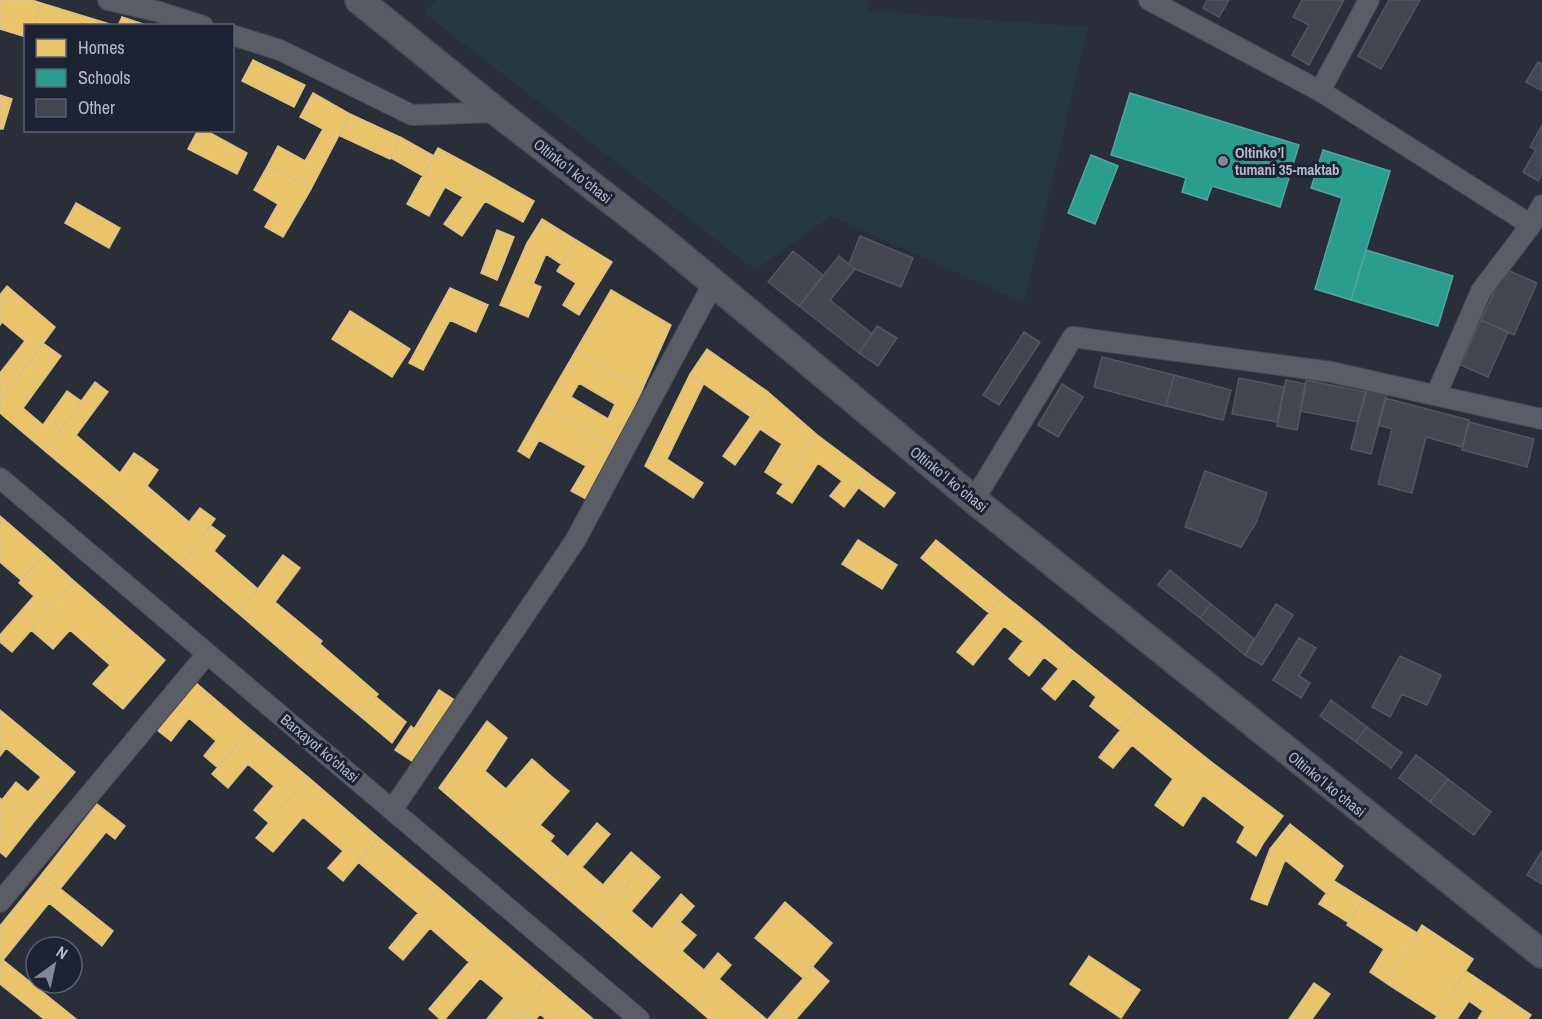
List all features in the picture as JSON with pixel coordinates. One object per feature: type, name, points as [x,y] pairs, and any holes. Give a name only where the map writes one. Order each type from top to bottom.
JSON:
[{"type":"main road","name":"Oltinkoʻl koʻchasi","points":[[358,0],[662,240],[974,500],[1542,954]]},
{"type":"street","points":[[108,0],[156,11],[197,24]]},
{"type":"street","points":[[1149,0],[1320,91],[1531,225]]},
{"type":"street","points":[[1320,91],[1369,0]]},
{"type":"street","points":[[234,36],[280,50],[412,115],[497,112]]},
{"type":"street","points":[[1436,396],[1482,291],[1531,225],[1542,205]]},
{"type":"street","points":[[392,810],[575,541],[713,284]]},
{"type":"street","points":[[974,500],[1073,337],[1331,372],[1542,419]]},
{"type":"street","name":"Barxayot ko'chasi","points":[[0,478],[639,1019]]},
{"type":"street","points":[[0,902],[207,654]]},
{"type":"shaded area","points":[[436,0],[868,0],[869,11],[1088,27],[1024,303],[831,216],[755,270],[424,13]]},
{"type":"building: Homes","points":[[0,0],[32,0],[41,3],[35,24],[24,24],[24,36],[0,29]]},
{"type":"building: Homes","points":[[41,3],[109,24],[35,24]]},
{"type":"building: Homes","points":[[122,17],[143,24],[119,24]]},
{"type":"building: Homes","points":[[253,60],[305,85],[294,107],[242,81]]},
{"type":"building: Homes","points":[[313,93],[350,114],[311,189],[268,165],[278,146],[305,161],[323,129],[300,117]]},
{"type":"building: Homes","points":[[0,95],[12,99],[3,129],[0,129]]},
{"type":"building: Homes","points":[[350,114],[400,137],[390,159],[340,136]]},
{"type":"building: Homes","points":[[197,132],[209,132],[247,153],[237,174],[188,149]]},
{"type":"building: Homes","points":[[400,137],[434,156],[423,176],[391,158]]},
{"type":"building: Homes","points":[[438,148],[481,171],[463,197],[445,187],[429,216],[407,204]]},
{"type":"building: Homes","points":[[268,165],[311,189],[283,237],[265,227],[278,204],[254,190]]},
{"type":"building: Homes","points":[[481,171],[534,201],[523,222],[485,201],[462,236],[444,224]]},
{"type":"building: Homes","points":[[76,203],[120,228],[109,248],[65,223]]},
{"type":"building: Homes","points":[[542,219],[576,240],[561,264],[546,254],[533,284],[513,275],[527,243]]},
{"type":"building: Homes","points":[[497,230],[514,237],[497,280],[481,273]]},
{"type":"building: Homes","points":[[576,240],[612,262],[579,315],[563,305],[576,283],[557,271]]},
{"type":"building: Homes","points":[[513,275],[541,287],[528,317],[500,305]]},
{"type":"building: Homes","points":[[7,286],[55,327],[0,402],[0,373],[25,341],[2,322],[0,325],[0,295]]},
{"type":"building: Homes","points":[[450,288],[488,305],[476,332],[450,320],[423,370],[409,363]]},
{"type":"building: Homes","points":[[611,290],[671,325],[642,390],[575,352]]},
{"type":"building: Homes","points":[[350,311],[410,349],[392,377],[332,339]]},
{"type":"building: Homes","points":[[43,343],[61,356],[23,408],[43,425],[67,391],[81,401],[45,451],[0,413],[0,402]]},
{"type":"building: Homes","points":[[707,349],[768,392],[751,417],[690,374]]},
{"type":"building: Homes","points":[[575,352],[642,390],[615,448],[543,407]],"holes":[[[579,383],[615,404],[608,419],[571,397]]]},
{"type":"building: Homes","points":[[690,374],[704,383],[667,459],[703,483],[693,498],[645,466]]},
{"type":"building: Homes","points":[[95,382],[108,392],[76,435],[120,473],[134,453],[143,459],[110,505],[45,451]]},
{"type":"building: Homes","points":[[768,392],[816,434],[783,484],[765,472],[782,444],[760,429],[735,465],[723,456]]},
{"type":"building: Homes","points":[[543,407],[615,448],[586,499],[571,491],[586,466],[539,440],[529,458],[518,451]]},
{"type":"building: Homes","points":[[816,434],[869,474],[844,507],[830,496],[842,481],[818,463],[792,503],[777,493]]},
{"type":"building: Homes","points":[[143,459],[158,470],[147,486],[189,522],[200,508],[215,519],[181,565],[110,505]]},
{"type":"building: Homes","points":[[869,474],[895,493],[884,507],[859,488]]},
{"type":"building: Homes","points":[[0,516],[44,554],[21,580],[0,562]]},
{"type":"building: Homes","points":[[210,525],[225,536],[214,551],[258,589],[239,614],[181,565]]},
{"type":"building: Homes","points":[[858,540],[897,565],[882,589],[842,564]]},
{"type":"building: Homes","points":[[936,540],[1004,595],[989,613],[921,558]]},
{"type":"building: Homes","points":[[44,554],[74,581],[12,652],[0,642],[0,635],[34,596],[19,583]]},
{"type":"building: Homes","points":[[283,555],[300,568],[275,602],[322,641],[301,667],[239,614]]},
{"type":"building: Homes","points":[[74,581],[165,660],[123,709],[93,684],[110,665],[70,630],[53,649],[31,630]]},
{"type":"building: Homes","points":[[1004,595],[1038,622],[1023,641],[1004,626],[973,665],[957,652]]},
{"type":"building: Homes","points":[[1038,622],[1073,651],[1059,669],[1044,657],[1029,676],[1009,659]]},
{"type":"building: Homes","points":[[320,644],[378,694],[360,716],[301,667]]},
{"type":"building: Homes","points":[[1073,651],[1140,705],[1120,730],[1090,706],[1096,697],[1073,678],[1055,700],[1042,689]]},
{"type":"building: Homes","points":[[195,682],[250,729],[217,767],[204,756],[216,741],[189,718],[171,741],[157,730]]},
{"type":"building: Homes","points":[[439,690],[456,701],[415,763],[395,750],[411,726],[414,729]]},
{"type":"building: Homes","points":[[376,697],[406,722],[392,743],[360,716]]},
{"type":"building: Homes","points":[[1140,705],[1210,761],[1171,817],[1155,805],[1173,779],[1132,745],[1113,768],[1099,757]]},
{"type":"building: Homes","points":[[0,710],[75,772],[32,824],[2,800],[16,782],[28,792],[41,777],[6,748],[0,756]]},
{"type":"building: Homes","points":[[487,721],[507,738],[485,771],[506,789],[532,759],[551,776],[498,839],[439,788]]},
{"type":"building: Homes","points":[[250,729],[308,777],[269,823],[254,810],[274,786],[248,764],[228,788],[212,774]]},
{"type":"building: Homes","points":[[1210,761],[1283,816],[1256,856],[1237,842],[1245,827],[1203,795],[1183,826],[1171,817]]},
{"type":"building: Homes","points":[[551,776],[569,791],[540,825],[554,836],[550,841],[568,857],[547,881],[498,839]]},
{"type":"building: Homes","points":[[308,777],[379,838],[343,881],[328,868],[343,851],[303,817],[273,852],[256,838]]},
{"type":"building: Homes","points":[[0,798],[32,824],[6,857],[0,852]]},
{"type":"building: Homes","points":[[97,804],[125,826],[115,839],[106,832],[60,889],[42,874]]},
{"type":"building: Homes","points":[[597,823],[610,834],[582,867],[603,885],[631,852],[645,864],[595,922],[547,881]]},
{"type":"building: Homes","points":[[1290,824],[1343,866],[1326,893],[1285,860],[1267,905],[1251,899],[1270,849]]},
{"type":"building: Homes","points":[[379,838],[439,888],[418,913],[358,862]]},
{"type":"building: Homes","points":[[645,864],[660,877],[631,911],[652,929],[681,894],[694,906],[644,964],[595,922]]},
{"type":"building: Homes","points":[[42,874],[113,931],[102,946],[49,903],[3,960],[0,958],[0,926]]},
{"type":"building: Homes","points":[[1334,881],[1363,899],[1349,923],[1319,904]]},
{"type":"building: Homes","points":[[439,888],[493,934],[469,962],[430,928],[403,960],[389,948]]},
{"type":"building: Homes","points":[[1363,899],[1417,933],[1386,983],[1370,972],[1384,949],[1347,925]]},
{"type":"building: Homes","points":[[785,902],[832,943],[803,978],[755,938]]},
{"type":"building: Homes","points":[[680,922],[696,935],[682,951],[704,970],[718,953],[731,965],[695,1007],[644,964]]},
{"type":"building: Homes","points":[[1422,925],[1473,959],[1437,1016],[1386,983]]},
{"type":"building: Homes","points":[[493,934],[547,980],[514,1019],[487,1019],[504,998],[480,978],[445,1019],[440,1019],[429,1009]]},
{"type":"building: Homes","points":[[1089,956],[1140,990],[1121,1018],[1070,984]]},
{"type":"building: Homes","points":[[0,958],[24,977],[24,995],[46,995],[76,1019],[44,1019],[0,984]]},
{"type":"building: Homes","points":[[813,967],[829,981],[796,1019],[768,1019]]},
{"type":"building: Homes","points":[[1466,971],[1512,1002],[1500,1019],[1478,1019],[1483,1011],[1469,1001],[1457,1019],[1435,1019]]},
{"type":"building: Homes","points":[[719,979],[766,1019],[709,1019],[695,1007]]},
{"type":"building: Homes","points":[[547,980],[593,1019],[546,1019],[540,1014],[536,1019],[514,1019]]},
{"type":"building: Homes","points":[[1314,983],[1330,994],[1312,1019],[1289,1019]]},
{"type":"building: Homes","points":[[1512,1002],[1531,1015],[1528,1019],[1500,1019]]},
{"type":"building: Schools","points":[[1130,93],[1299,145],[1280,207],[1212,186],[1207,200],[1182,192],[1186,178],[1111,155]]},
{"type":"building: Schools","points":[[1323,150],[1390,171],[1351,300],[1315,289],[1342,198],[1311,188]]},
{"type":"building: Schools","points":[[1091,155],[1118,166],[1095,224],[1068,213]]},
{"type":"building: Schools","points":[[1366,250],[1453,276],[1438,326],[1351,300]]},
{"type":"building: Other","points":[[1207,0],[1229,0],[1219,17],[1203,8]]},
{"type":"building: Other","points":[[1302,0],[1344,0],[1309,65],[1292,55],[1309,25],[1293,17]]},
{"type":"building: Other","points":[[1389,0],[1420,0],[1381,69],[1358,56]]},
{"type":"building: Other","points":[[1538,62],[1542,64],[1542,91],[1526,82]]},
{"type":"building: Other","points":[[1542,125],[1542,173],[1538,181],[1523,172],[1536,150],[1530,147]]},
{"type":"building: Other","points":[[860,236],[913,258],[901,287],[855,269],[849,264]]},
{"type":"building: Other","points":[[793,251],[823,275],[799,306],[768,282]]},
{"type":"building: Other","points":[[839,256],[855,269],[830,300],[872,334],[859,353],[799,306]]},
{"type":"building: Other","points":[[1505,269],[1537,283],[1514,335],[1481,320]]},
{"type":"building: Other","points":[[1481,320],[1508,332],[1488,377],[1461,365]]},
{"type":"building: Other","points":[[877,326],[897,338],[878,366],[859,353]]},
{"type":"building: Other","points":[[1024,332],[1040,342],[999,405],[983,395]]},
{"type":"building: Other","points":[[1102,357],[1174,375],[1166,406],[1094,387]]},
{"type":"building: Other","points":[[1174,375],[1231,390],[1223,420],[1166,406]]},
{"type":"building: Other","points":[[1239,378],[1284,387],[1277,422],[1232,414]]},
{"type":"building: Other","points":[[1286,380],[1306,384],[1297,430],[1277,426]]},
{"type":"building: Other","points":[[1306,380],[1366,392],[1358,422],[1300,411]]},
{"type":"building: Other","points":[[1062,384],[1083,397],[1058,437],[1038,425]]},
{"type":"building: Other","points":[[1366,389],[1387,394],[1371,454],[1351,449]]},
{"type":"building: Other","points":[[1385,398],[1469,420],[1462,447],[1426,437],[1412,493],[1378,484],[1392,429],[1378,425]]},
{"type":"building: Other","points":[[1469,422],[1534,439],[1527,467],[1462,450]]},
{"type":"building: Other","points":[[1205,471],[1267,493],[1256,523],[1241,547],[1185,527]]},
{"type":"building: Other","points":[[1170,570],[1211,604],[1200,618],[1158,585]]},
{"type":"building: Other","points":[[1211,604],[1254,639],[1245,655],[1200,618]]},
{"type":"building: Other","points":[[1276,604],[1293,615],[1262,665],[1245,655]]},
{"type":"building: Other","points":[[1299,638],[1316,648],[1299,676],[1310,683],[1301,698],[1273,680]]},
{"type":"building: Other","points":[[1400,656],[1441,675],[1427,705],[1402,694],[1390,717],[1372,707]]},
{"type":"building: Other","points":[[1331,700],[1367,727],[1356,742],[1320,716]]},
{"type":"building: Other","points":[[1367,727],[1402,753],[1391,768],[1356,742]]},
{"type":"building: Other","points":[[1416,755],[1448,779],[1430,802],[1399,778]]},
{"type":"building: Other","points":[[1448,779],[1491,812],[1474,835],[1430,802]]},
{"type":"building: Other","points":[[1542,851],[1542,884],[1527,875]]},
{"type":"place","name":"Oltinko’l tumani 35-maktab","points":[[1223,161]]}]
